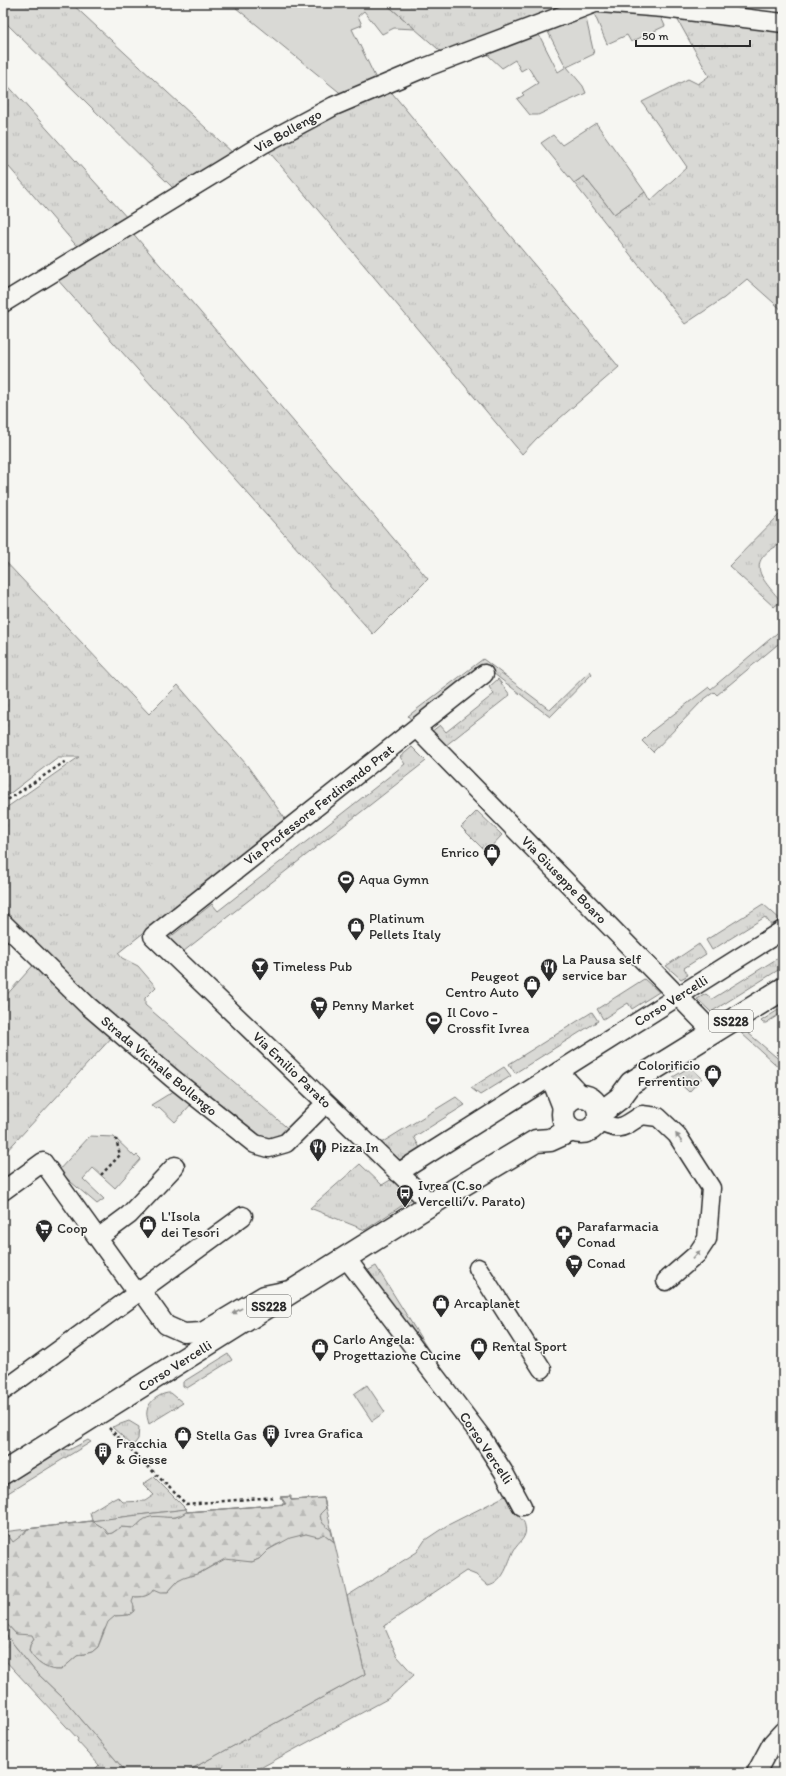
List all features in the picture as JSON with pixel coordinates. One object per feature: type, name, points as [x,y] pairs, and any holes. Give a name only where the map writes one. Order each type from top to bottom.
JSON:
[{"type":"main road","name":"SS228","points":[[592,1107],[614,1085],[631,1083],[783,989]]},
{"type":"main road","points":[[570,1100],[592,1107],[592,1129],[585,1132],[576,1132],[566,1118],[570,1100]]},
{"type":"main road","name":"Corso Vercelli","points":[[3,1473],[431,1204],[536,1141],[550,1140],[566,1118]]},
{"type":"street","name":"Via Bollengo","points":[[3,303],[263,144],[328,108],[424,68],[595,3]]},
{"type":"street","points":[[600,3],[664,8],[783,23]]},
{"type":"street","name":"Via Professore Ferdinando Prat","points":[[153,936],[484,674]]},
{"type":"street","name":"Via Giuseppe Boaro","points":[[416,728],[713,1032]]},
{"type":"street","name":"Strada Vicinale Bollengo","points":[[3,923],[87,1005],[172,1078],[255,1144],[269,1148],[286,1143],[326,1103]]},
{"type":"street","name":"Corso Vercelli","points":[[398,1173],[783,930]]},
{"type":"street","name":"Via Emilio Parato","points":[[153,936],[431,1204]]},
{"type":"street","points":[[555,1074],[613,1128],[624,1127],[642,1115],[658,1117],[677,1135],[711,1188],[707,1239],[697,1254],[666,1281]]},
{"type":"street","points":[[555,1074],[566,1118]]},
{"type":"street","points":[[3,1191],[44,1162],[98,1238],[166,1325],[184,1333],[202,1332],[264,1295],[299,1288]]},
{"type":"street","points":[[98,1238],[129,1215],[175,1166]]},
{"type":"street","points":[[3,1391],[243,1216]]},
{"type":"street","name":"Corso Vercelli","points":[[346,1258],[480,1435],[503,1471],[522,1506]]},
{"type":"street","points":[[478,1268],[542,1369]]},
{"type":"street","points":[[756,1773],[772,1743],[783,1731]]},
{"type":"path","points":[[3,803],[66,761]]},
{"type":"path","points":[[101,1175],[120,1155],[116,1139]]},
{"type":"path","points":[[95,1415],[186,1504],[275,1497]]},
{"type":"green space","points":[[3,3],[71,3],[234,154],[175,190],[3,20]]},
{"type":"green space","points":[[230,3],[385,3],[415,29],[394,28],[382,34],[364,11],[358,16],[362,25],[352,29],[378,83],[344,96]]},
{"type":"green space","points":[[385,3],[573,3],[445,55]]},
{"type":"green space","points":[[593,11],[660,15],[665,26],[631,42],[627,35],[607,44]]},
{"type":"green space","points":[[585,14],[594,54],[567,67],[583,86],[586,93],[538,115],[530,115],[517,99],[524,95],[522,93],[538,83],[528,67],[521,71],[515,60],[502,68],[489,56],[488,51],[538,33],[558,72],[566,67],[547,30]]},
{"type":"green space","points":[[675,15],[783,27],[783,311],[747,279],[724,298],[685,324],[574,183],[584,176],[614,214],[645,192],[650,201],[687,167],[642,102],[688,79],[698,84],[709,76]]},
{"type":"green space","points":[[3,80],[129,220],[80,250],[3,160]]},
{"type":"green space","points":[[388,88],[619,367],[537,438],[522,454],[266,148]]},
{"type":"green space","points":[[596,123],[645,192],[614,214],[584,176],[574,183],[541,143],[553,135],[562,145]]},
{"type":"green space","points":[[131,231],[428,579],[373,634],[56,278]]},
{"type":"green space","points":[[783,511],[783,543],[763,556],[760,563],[762,577],[781,601],[774,607],[729,566]]},
{"type":"green space","points":[[3,559],[149,714],[178,685],[246,764],[286,820],[118,953],[122,958],[138,966],[156,987],[145,998],[145,1005],[292,1132],[266,1141],[122,1031],[3,915],[3,810],[79,757],[58,757],[4,798],[3,797]]},
{"type":"green space","points":[[783,628],[783,640],[717,695],[714,692],[703,700],[653,752],[642,741],[653,730],[709,687],[711,689]]},
{"type":"green space","points":[[483,659],[550,710],[590,671],[592,674],[550,717],[485,667],[413,722],[408,716]]},
{"type":"green space","points":[[498,679],[510,695],[445,746],[431,732],[440,725],[446,732],[494,694],[489,687]]},
{"type":"green space","points":[[412,747],[426,761],[179,955],[164,942],[212,904],[218,911],[405,764],[400,757]]},
{"type":"green space","points":[[477,811],[502,835],[486,852],[461,827]]},
{"type":"green space","points":[[763,904],[781,920],[772,926],[765,917],[712,950],[706,940]]},
{"type":"green space","points":[[699,944],[706,954],[684,968],[688,975],[681,979],[666,966]]},
{"type":"green space","points":[[783,955],[783,967],[711,1012],[697,999],[706,994],[712,999]]},
{"type":"green space","points":[[37,961],[114,1035],[3,1155],[3,999]]},
{"type":"green space","points":[[644,979],[659,992],[632,1009],[628,1003],[603,1019],[597,1009]]},
{"type":"green space","points":[[783,1007],[783,1012],[766,1023],[761,1021]]},
{"type":"green space","points":[[592,1012],[598,1021],[515,1073],[509,1064]]},
{"type":"green space","points":[[747,1032],[783,1063],[783,1071],[741,1033]]},
{"type":"green space","points":[[504,1067],[511,1076],[480,1095],[471,1088]]},
{"type":"green space","points":[[690,1067],[702,1078],[689,1092],[673,1077]]},
{"type":"green space","points":[[177,1089],[194,1101],[175,1122],[159,1107],[157,1109],[151,1105]]},
{"type":"green space","points":[[456,1097],[465,1105],[414,1137],[420,1148],[400,1160],[381,1143]]},
{"type":"green space","points":[[90,1136],[114,1137],[135,1157],[137,1155],[141,1159],[115,1188],[93,1168],[83,1179],[104,1199],[97,1204],[58,1171]]},
{"type":"green space","points":[[360,1164],[382,1185],[392,1179],[412,1199],[365,1230],[310,1208]]},
{"type":"green space","points":[[376,1266],[437,1364],[367,1271]]},
{"type":"green space","points":[[228,1354],[232,1360],[187,1388],[183,1386],[183,1382]]},
{"type":"green space","points":[[367,1385],[385,1412],[372,1421],[354,1394]]},
{"type":"green space","points":[[167,1393],[171,1393],[183,1403],[149,1424],[147,1413],[150,1404],[156,1398]]},
{"type":"green space","points":[[129,1421],[139,1427],[138,1439],[133,1446],[112,1427]]},
{"type":"green space","points":[[88,1440],[91,1442],[3,1496],[3,1487],[64,1449],[69,1450]]},
{"type":"green space","points":[[154,1477],[186,1509],[92,1521],[90,1512],[111,1499],[112,1500],[118,1497],[123,1502],[145,1501],[154,1495],[143,1484]]},
{"type":"green space","points":[[291,1496],[291,1500],[290,1497],[281,1497],[286,1504],[236,1508],[285,1504],[280,1497]]},
{"type":"green space","points":[[505,1496],[514,1512],[524,1522],[526,1530],[524,1536],[514,1550],[505,1571],[498,1581],[488,1586],[476,1575],[466,1571],[384,1626],[397,1656],[414,1675],[389,1698],[251,1773],[184,1773],[365,1674],[347,1596],[417,1552],[425,1540],[446,1526]]},
{"type":"green space","points":[[280,1497],[290,1497],[291,1500],[324,1498],[326,1508],[320,1514],[320,1517],[323,1524],[331,1530],[334,1542],[328,1537],[314,1537],[306,1534],[276,1545],[268,1550],[259,1559],[252,1562],[234,1560],[215,1564],[200,1573],[178,1581],[168,1592],[143,1597],[134,1597],[134,1611],[129,1615],[115,1616],[104,1630],[98,1647],[92,1652],[77,1656],[61,1670],[47,1668],[39,1663],[29,1651],[30,1645],[34,1639],[16,1634],[3,1620],[3,1533],[8,1535],[10,1539],[25,1533],[27,1529],[92,1521],[104,1528],[108,1534],[121,1527],[135,1528],[148,1517],[173,1517],[179,1516],[186,1512],[285,1504]]},
{"type":"green space","points":[[324,1498],[365,1674],[184,1773],[127,1773],[63,1698],[35,1671],[3,1631],[3,1620],[16,1634],[32,1635],[34,1639],[30,1645],[29,1651],[35,1659],[47,1668],[61,1670],[77,1656],[92,1652],[98,1647],[108,1622],[115,1616],[129,1615],[134,1611],[132,1602],[134,1597],[143,1597],[148,1595],[154,1589],[161,1592],[168,1592],[178,1581],[200,1573],[225,1559],[252,1562],[259,1559],[268,1550],[290,1538],[306,1534],[318,1537],[324,1534],[334,1542],[331,1530],[323,1524],[320,1517],[320,1514],[326,1508]]},
{"type":"green space","points":[[186,1509],[187,1512],[173,1517],[148,1518],[141,1521],[135,1528],[121,1527],[108,1534],[104,1528],[92,1521],[27,1529],[13,1542],[8,1535],[3,1532]]},
{"type":"green space","points":[[3,1631],[35,1671],[63,1698],[127,1773],[91,1773],[99,1765],[77,1741],[78,1739],[3,1658]]},
{"type":"place","name":"Enrico","points":[[492,867]]},
{"type":"place","name":"Aqua Gymn","points":[[346,894]]},
{"type":"place","name":"Platinum Pellets Italy","points":[[356,941]]},
{"type":"place","name":"Timeless Pub","points":[[260,981]]},
{"type":"place","name":"La Pausa self service bar","points":[[549,982]]},
{"type":"place","name":"Peugeot Centro Auto","points":[[532,999]]},
{"type":"place","name":"Penny Market","points":[[319,1020]]},
{"type":"place","name":"Il Covo - Crossfit Ivrea","points":[[434,1035]]},
{"type":"place","name":"Colorificio Ferrentino","points":[[713,1088]]},
{"type":"place","name":"Pizza In","points":[[318,1162]]},
{"type":"place","name":"Ivrea (C.so Vercelli/v. Parato)","points":[[405,1208]]},
{"type":"place","name":"L'Isola dei Tesori","points":[[148,1239]]},
{"type":"place","name":"Coop","points":[[44,1243]]},
{"type":"place","name":"Parafarmacia Conad","points":[[564,1249]]},
{"type":"place","name":"Conad","points":[[574,1278]]},
{"type":"place","name":"Arcaplanet","points":[[441,1318]]},
{"type":"place","name":"Rental Sport","points":[[479,1361]]},
{"type":"place","name":"Carlo Angela: Progettazione Cucine","points":[[320,1362]]},
{"type":"place","name":"Ivrea Grafica","points":[[271,1448]]},
{"type":"place","name":"Stella Gas","points":[[183,1450]]},
{"type":"place","name":"Fracchia & Giesse","points":[[103,1466]]}]
